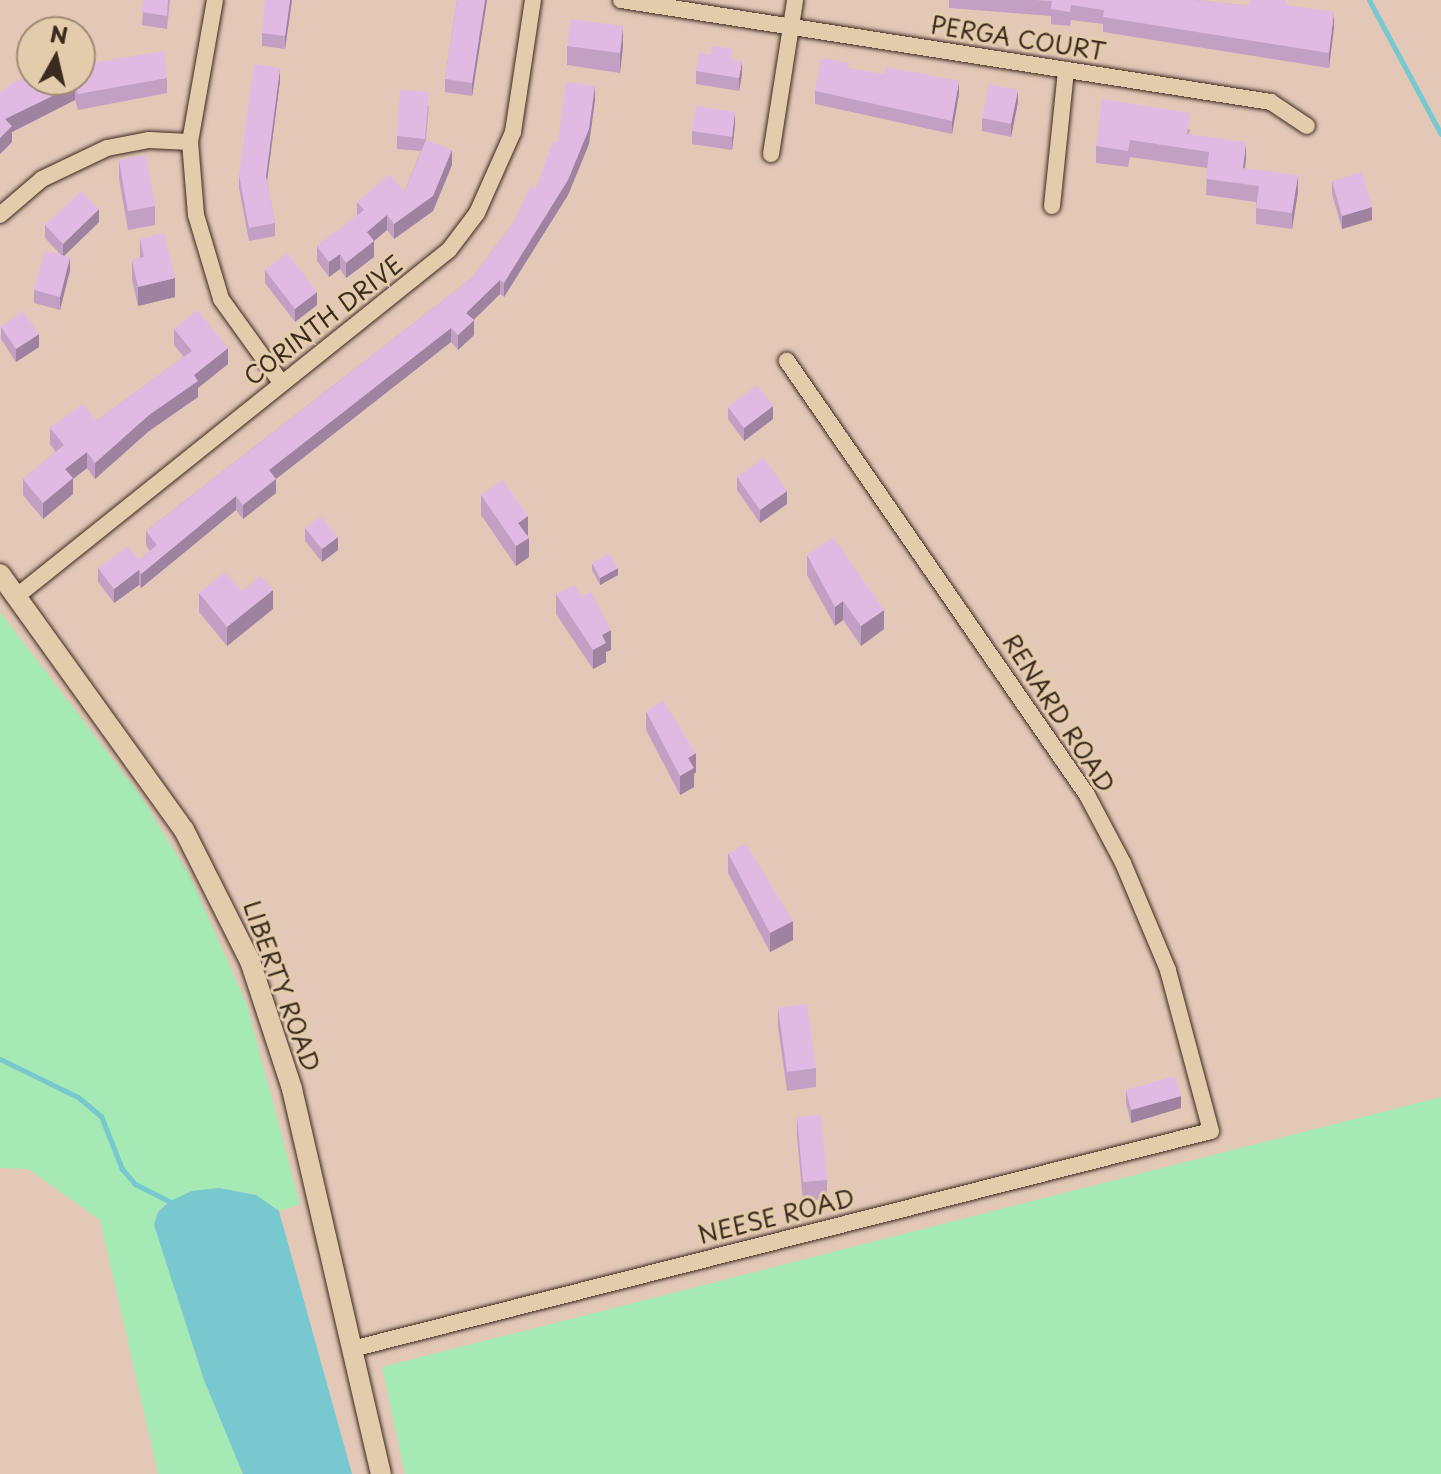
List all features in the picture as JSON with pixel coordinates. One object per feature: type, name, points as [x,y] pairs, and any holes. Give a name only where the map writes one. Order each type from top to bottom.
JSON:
[{"type":"street","points":[[215,0],[190,142],[196,215],[221,299],[280,381]]},
{"type":"street","name":"CORINTH DRIVE","points":[[17,596],[280,381],[449,250],[477,213],[513,132],[533,0]]},
{"type":"street","name":"PERGA COURT","points":[[621,0],[1271,102],[1307,126]]},
{"type":"street","points":[[771,154],[795,0]]},
{"type":"street","points":[[1052,206],[1066,70]]},
{"type":"street","points":[[0,215],[42,179],[107,148],[149,140],[190,142]]},
{"type":"street","name":"RENARD ROAD","points":[[787,361],[1087,795],[1123,863],[1168,970],[1211,1131]]},
{"type":"street","name":"LIBERTY ROAD","points":[[0,574],[130,749],[219,890],[277,1037],[381,1474]]},
{"type":"street","name":"NEESE ROAD","points":[[352,1349],[1211,1131]]},
{"type":"green space","points":[[0,612],[140,795],[190,876],[247,1005],[300,1204],[279,1211],[256,1195],[219,1188],[170,1201],[158,1211],[154,1225],[204,1380],[243,1474],[158,1474],[100,1220],[28,1169],[0,1168]]},
{"type":"green space","points":[[1441,1097],[1441,1474],[405,1474],[382,1367]]},
{"type":"water","points":[[219,1188],[256,1195],[279,1211],[352,1474],[243,1474],[204,1380],[154,1225],[158,1212],[170,1201],[192,1191]]},
{"type":"building","points":[[144,0],[168,0],[167,16],[142,12]]},
{"type":"building","points":[[265,0],[290,0],[285,36],[262,33]]},
{"type":"building","points":[[457,0],[485,0],[472,83],[445,79]]},
{"type":"building","points":[[1035,0],[1195,0],[1249,6],[1250,0],[1286,0],[1286,5],[1334,12],[1329,53],[1103,17],[1104,10],[1071,5],[1070,12],[1051,9],[1052,1]]},
{"type":"building","points":[[571,19],[623,26],[620,53],[567,46]]},
{"type":"building","points":[[712,46],[733,49],[731,59],[742,61],[739,78],[696,71],[699,53],[711,55]]},
{"type":"building","points":[[164,51],[167,78],[96,91],[96,62]]},
{"type":"building","points":[[821,58],[849,63],[848,68],[884,74],[886,67],[959,81],[952,121],[815,91]]},
{"type":"building","points":[[254,64],[280,68],[266,176],[275,223],[249,228],[239,175]]},
{"type":"building","points":[[16,82],[16,96],[52,96],[5,119],[12,126],[0,138],[0,93]]},
{"type":"building","points":[[566,82],[595,86],[589,129],[568,180],[504,283],[500,280],[466,313],[474,320],[458,335],[451,328],[269,470],[276,479],[243,505],[236,496],[141,574],[139,570],[114,589],[98,568],[128,546],[139,560],[157,545],[146,531],[472,278],[514,222],[530,186],[536,189],[553,141],[558,142]]},
{"type":"building","points":[[989,84],[1018,90],[1011,124],[982,118]]},
{"type":"building","points":[[400,90],[429,92],[425,139],[397,136]]},
{"type":"building","points":[[1102,99],[1190,113],[1187,134],[1246,142],[1243,168],[1298,175],[1292,213],[1256,208],[1259,186],[1206,179],[1209,152],[1130,140],[1128,151],[1096,146]]},
{"type":"building","points":[[696,106],[735,112],[732,137],[692,131]]},
{"type":"building","points":[[426,140],[452,150],[433,196],[394,224],[387,215],[367,232],[374,241],[346,263],[340,254],[329,262],[317,246],[364,210],[357,202],[390,174],[404,192]]},
{"type":"building","points":[[146,155],[155,206],[128,211],[119,160]]},
{"type":"building","points":[[1362,172],[1372,207],[1342,216],[1332,181]]},
{"type":"building","points":[[81,191],[99,209],[63,244],[45,225]]},
{"type":"building","points":[[164,233],[175,278],[138,287],[132,260],[144,257],[140,239]]},
{"type":"building","points":[[45,251],[70,257],[60,297],[34,290]]},
{"type":"building","points":[[287,253],[317,292],[295,309],[265,270]]},
{"type":"building","points":[[197,310],[228,348],[194,375],[198,381],[149,415],[95,463],[87,452],[65,469],[73,478],[43,503],[23,479],[64,445],[50,428],[82,404],[96,421],[192,351],[174,329]]},
{"type":"building","points":[[23,311],[39,334],[16,349],[1,327]]},
{"type":"building","points":[[757,385],[773,406],[744,428],[728,407]]},
{"type":"building","points":[[764,458],[787,491],[760,510],[737,477]]},
{"type":"building","points":[[503,480],[528,516],[518,523],[529,538],[516,546],[481,495]]},
{"type":"building","points":[[321,516],[338,537],[322,549],[305,528]]},
{"type":"building","points":[[833,537],[884,610],[861,626],[843,601],[835,607],[807,555]]},
{"type":"building","points":[[609,553],[618,568],[600,578],[592,563]]},
{"type":"building","points":[[225,572],[242,591],[261,576],[273,590],[227,627],[199,593]]},
{"type":"building","points":[[575,585],[581,597],[591,592],[611,630],[602,635],[606,643],[593,650],[556,594]]},
{"type":"building","points":[[663,701],[696,753],[688,758],[694,768],[680,776],[646,711]]},
{"type":"building","points":[[746,844],[793,921],[770,933],[728,853]]},
{"type":"building","points":[[807,1004],[816,1068],[787,1072],[778,1008]]},
{"type":"building","points":[[1175,1076],[1181,1096],[1131,1110],[1126,1090]]},
{"type":"building","points":[[821,1115],[827,1180],[803,1182],[797,1117]]},
{"type":"waterway","points":[[1369,0],[1441,134]]},
{"type":"waterway","points":[[0,1059],[78,1097],[101,1116],[122,1169],[135,1184],[175,1204]]}]
